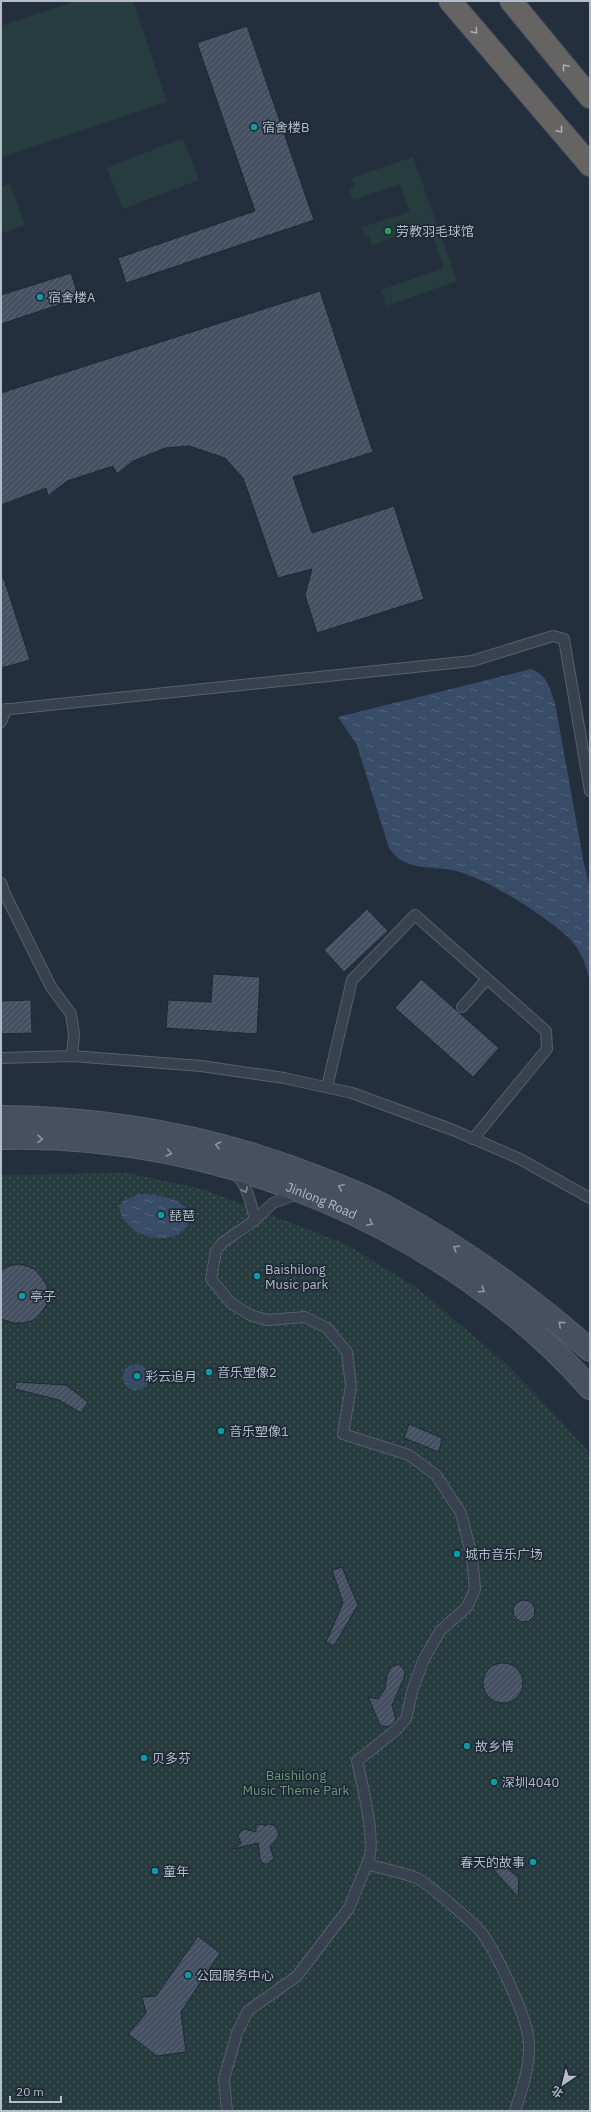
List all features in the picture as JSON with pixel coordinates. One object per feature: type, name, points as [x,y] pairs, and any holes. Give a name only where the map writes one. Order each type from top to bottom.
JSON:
[{"type":"highway","points":[[450,1],[590,165]]},
{"type":"highway","points":[[511,1],[590,97]]},
{"type":"main road","name":"Jinlong Road","points":[[1,1117],[53,1117],[174,1133],[232,1148],[288,1166],[386,1207],[433,1233],[478,1261],[520,1292],[590,1350]]},
{"type":"main road","name":"Jinlong Road","points":[[1,1138],[56,1139],[111,1144],[158,1151],[226,1166],[305,1193],[344,1210],[396,1236],[443,1264],[486,1293],[530,1329],[574,1369],[590,1388]]},
{"type":"lane","points":[[1,722],[4,709],[472,661],[553,636],[564,639],[590,791]]},
{"type":"lane","points":[[1,883],[8,901],[51,986],[71,1014],[74,1034],[72,1056]]},
{"type":"lane","points":[[327,1087],[352,980],[415,915],[546,1031],[547,1049],[472,1139]]},
{"type":"lane","points":[[462,1007],[487,979]]},
{"type":"lane","points":[[1,1058],[72,1056],[201,1066],[284,1078],[327,1087],[352,1093],[518,1158],[590,1198]]},
{"type":"lane","points":[[226,1166],[236,1174],[242,1182],[251,1203],[254,1220]]},
{"type":"lane","points":[[227,2111],[224,2079],[237,2033],[248,2011],[297,1976],[349,1908],[367,1864],[372,1844],[364,1791],[357,1761],[396,1730],[406,1719],[412,1692],[423,1661],[440,1631],[467,1608],[475,1589],[472,1557],[461,1513],[436,1475],[409,1455],[343,1434],[352,1386],[347,1352],[327,1328],[304,1317],[267,1320],[250,1314],[231,1303],[216,1287],[211,1279],[216,1251],[222,1243],[254,1220],[273,1203],[292,1195],[305,1193]]},
{"type":"lane","points":[[367,1864],[418,1879],[451,1905],[481,1932],[513,1990],[525,2025],[529,2043],[526,2078],[515,2111]]},
{"type":"green space","points":[[76,1],[133,1],[167,102],[1,157],[1,26]]},
{"type":"green space","points":[[183,138],[199,180],[123,209],[107,168]]},
{"type":"green space","name":"劳教羽毛球馆","points":[[413,157],[457,281],[386,306],[381,290],[444,268],[429,225],[372,245],[369,236],[365,237],[362,227],[410,212],[400,184],[353,200],[349,189],[355,187],[352,178]]},
{"type":"green space","points":[[10,184],[25,225],[1,234],[1,187]]},
{"type":"green space","name":"Baishilong Music Theme Park","points":[[128,1173],[202,1189],[344,1243],[417,1288],[509,1366],[589,1452],[590,2111],[1,2111],[1,1175]]},
{"type":"water","points":[[531,669],[541,675],[547,683],[555,703],[584,864],[590,888],[590,981],[582,958],[577,948],[569,938],[559,929],[517,900],[486,883],[460,872],[412,865],[404,862],[396,856],[389,848],[357,745],[338,717]]},
{"type":"water","points":[[139,1194],[164,1197],[180,1203],[188,1212],[189,1222],[183,1230],[173,1236],[158,1238],[141,1234],[126,1223],[119,1206],[125,1200]]},
{"type":"water","points":[[136,1364],[145,1368],[149,1377],[145,1386],[136,1390],[127,1386],[123,1377],[127,1368]]},
{"type":"building","name":"宿舍楼B","points":[[247,26],[314,220],[126,283],[118,258],[255,211],[197,43]]},
{"type":"building","name":"宿舍楼A","points":[[71,273],[79,298],[1,324],[1,295]]},
{"type":"building","points":[[320,291],[373,452],[293,477],[312,533],[394,506],[424,599],[317,633],[305,595],[312,569],[278,578],[243,478],[225,458],[189,446],[165,448],[133,461],[117,474],[113,466],[67,481],[48,496],[46,488],[1,505],[1,393]]},
{"type":"building","points":[[1,579],[4,579],[30,660],[1,668]]},
{"type":"building","points":[[367,909],[388,931],[344,972],[324,950]]},
{"type":"building","points":[[213,974],[260,977],[257,1034],[166,1028],[168,1000],[211,1002]]},
{"type":"building","points":[[421,979],[499,1048],[473,1077],[395,1008]]},
{"type":"building","points":[[31,1000],[32,1033],[1,1034],[1,1001]]},
{"type":"building","name":"亭子","points":[[18,1264],[36,1270],[47,1285],[48,1294],[47,1304],[41,1313],[34,1320],[24,1323],[14,1323],[1,1319],[1,1270]]},
{"type":"building","points":[[16,1382],[66,1385],[88,1402],[81,1413],[59,1400],[15,1389]]},
{"type":"building","points":[[409,1424],[442,1438],[439,1452],[404,1438]]},
{"type":"building","points":[[342,1567],[358,1605],[334,1646],[326,1642],[343,1603],[332,1570]]},
{"type":"building","points":[[520,1600],[528,1600],[535,1607],[535,1615],[528,1622],[520,1622],[513,1615],[513,1607]]},
{"type":"building","points":[[507,1663],[514,1666],[520,1672],[523,1683],[522,1691],[514,1700],[507,1703],[499,1703],[492,1700],[484,1691],[483,1679],[486,1672],[495,1664]]},
{"type":"building","points":[[399,1664],[405,1671],[404,1678],[392,1705],[396,1720],[392,1725],[386,1727],[380,1725],[368,1697],[378,1699],[385,1689],[387,1675],[391,1667]]},
{"type":"building","points":[[263,1824],[264,1826],[268,1824],[274,1825],[279,1833],[277,1839],[270,1847],[274,1858],[267,1864],[264,1864],[260,1860],[258,1843],[233,1849],[241,1843],[238,1836],[240,1832],[245,1829],[256,1832],[256,1825]]},
{"type":"building","points":[[490,1854],[519,1878],[518,1897],[484,1859]]},
{"type":"building","name":"公园服务中心","points":[[198,1936],[220,1953],[181,2012],[186,2052],[157,2056],[128,2034],[146,2013],[142,1997],[156,1996]]},
{"type":"place","name":"宿舍楼B","points":[[254,127]]},
{"type":"place","name":"劳教羽毛球馆","points":[[388,231]]},
{"type":"place","name":"宿舍楼A","points":[[40,297]]},
{"type":"place","name":"琵琶","points":[[161,1215]]},
{"type":"place","name":"Baishilong Music park","points":[[257,1276]]},
{"type":"place","name":"亭子","points":[[22,1296]]},
{"type":"place","name":"音乐塑像2","points":[[209,1372]]},
{"type":"place","name":"彩云追月","points":[[137,1376]]},
{"type":"place","name":"音乐塑像1","points":[[221,1431]]},
{"type":"place","name":"城市音乐广场","points":[[457,1554]]},
{"type":"place","name":"故乡情","points":[[467,1746]]},
{"type":"place","name":"贝多芬","points":[[144,1758]]},
{"type":"place","name":"深圳4040","points":[[494,1782]]},
{"type":"place","name":"春天的故事","points":[[533,1862]]},
{"type":"place","name":"童年","points":[[155,1871]]},
{"type":"place","name":"公园服务中心","points":[[188,1975]]}]
